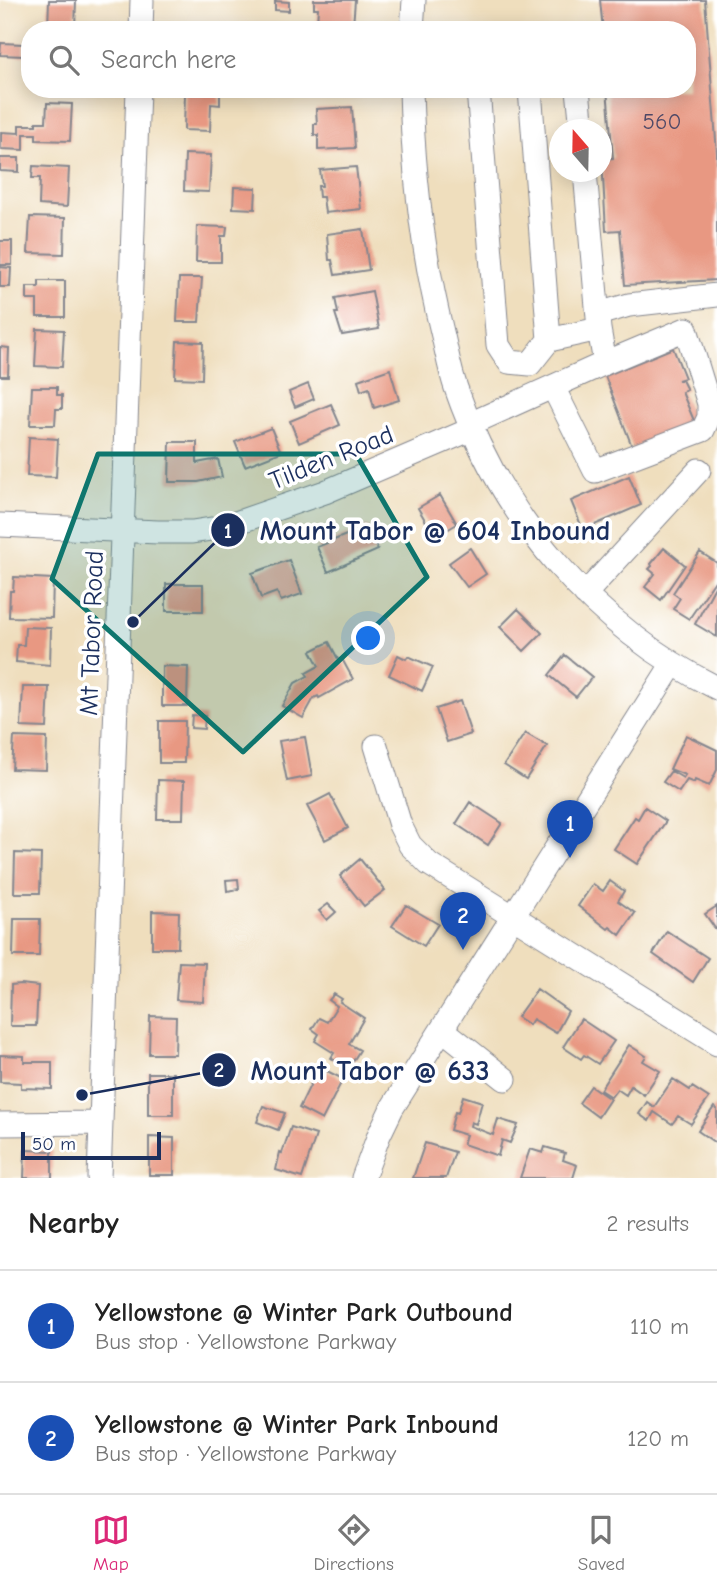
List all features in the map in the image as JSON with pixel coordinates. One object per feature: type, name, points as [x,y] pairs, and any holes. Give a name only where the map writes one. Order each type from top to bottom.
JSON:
[{"type":"street","points":[[141,21],[142,0]]},
{"type":"street","points":[[413,21],[414,0]]},
{"type":"street","name":"Mt Tabor Road","points":[[99,1178],[138,98]]},
{"type":"street","points":[[412,98],[415,160],[436,308],[455,386],[501,488],[527,528],[585,594],[624,629],[672,665],[717,688]]},
{"type":"street","points":[[479,98],[498,345],[509,362],[530,364],[549,340],[599,321],[629,305],[717,295]]},
{"type":"street","points":[[531,98],[549,340]]},
{"type":"street","points":[[579,98],[581,119]]},
{"type":"street","points":[[586,182],[605,363]]},
{"type":"street","name":"Tilden Road","points":[[0,526],[192,532],[224,527],[325,492],[605,363],[686,329],[709,404],[709,417],[703,429],[595,471],[553,387]]},
{"type":"street","points":[[585,594],[699,470]]},
{"type":"street","points":[[363,1178],[392,1108],[672,665]]},
{"type":"street","points":[[376,746],[391,802],[411,845],[429,864],[717,1044]]},
{"type":"street","points":[[442,1030],[505,1079]]},
{"type":"street","points":[[0,1124],[101,1123]]},
{"type":"highlighted area","points":[[98,454],[356,454],[427,577],[243,752],[52,579]]},
{"type":"building","points":[[49,0],[76,0],[75,21],[48,21]]},
{"type":"building","points":[[314,0],[355,0],[353,21],[317,21],[318,8],[314,8]]},
{"type":"building","points":[[600,0],[705,0],[717,153],[717,280],[625,285],[620,230],[606,231],[603,182],[612,182],[613,158],[612,119],[610,119],[608,98],[696,98],[696,21],[602,21]]},
{"type":"building","points":[[275,1],[289,2],[289,11],[275,10]]},
{"type":"building","points":[[1,43],[21,44],[21,56],[0,55]]},
{"type":"building","points":[[185,98],[220,98],[220,105],[211,104],[210,131],[184,130]]},
{"type":"building","points":[[47,103],[72,104],[70,141],[36,140],[36,134],[24,134],[24,150],[1,149],[1,132],[19,133],[19,125],[46,122]]},
{"type":"building","points":[[352,107],[355,148],[318,150],[318,135],[314,135],[314,124],[317,124],[316,109]]},
{"type":"building","points":[[185,154],[211,155],[209,192],[184,191]]},
{"type":"building","points":[[0,158],[19,158],[19,172],[0,171]]},
{"type":"building","points":[[33,166],[69,168],[67,207],[39,205],[40,178],[32,178]]},
{"type":"building","points":[[356,167],[361,209],[325,213],[323,197],[319,197],[318,186],[322,186],[320,170]]},
{"type":"building","points":[[234,187],[256,188],[255,209],[233,208]]},
{"type":"building","points":[[30,217],[65,218],[64,254],[28,253]]},
{"type":"building","points":[[197,226],[227,227],[226,236],[221,236],[221,262],[196,262]]},
{"type":"building","points":[[363,229],[369,270],[335,275],[332,260],[329,260],[327,234]]},
{"type":"building","points":[[0,241],[12,241],[12,265],[0,265]]},
{"type":"building","points":[[0,267],[11,268],[10,287],[0,287]]},
{"type":"building","points":[[179,278],[202,278],[199,322],[177,322]]},
{"type":"building","points":[[39,281],[65,281],[65,317],[37,317],[37,300],[27,300],[27,287],[39,287]]},
{"type":"building","points":[[372,291],[379,329],[342,335],[335,313],[338,313],[335,298]]},
{"type":"building","points":[[37,329],[64,330],[62,367],[35,366]]},
{"type":"building","points":[[177,341],[203,342],[202,379],[175,378]]},
{"type":"building","points":[[0,347],[9,348],[8,376],[0,376]]},
{"type":"building","points":[[673,348],[685,378],[678,380],[682,380],[687,390],[682,392],[695,423],[633,449],[605,376]]},
{"type":"building","points":[[390,369],[399,400],[374,408],[369,388],[361,391],[358,380]]},
{"type":"building","points":[[308,384],[314,399],[295,407],[289,392]]},
{"type":"building","points":[[32,387],[57,387],[57,395],[62,395],[62,409],[56,409],[55,425],[30,425]]},
{"type":"building","points":[[331,404],[340,425],[299,443],[290,421]]},
{"type":"building","points":[[271,428],[281,452],[245,466],[235,442]]},
{"type":"building","points":[[29,437],[58,439],[56,477],[27,476]]},
{"type":"building","points":[[170,442],[197,442],[197,463],[218,459],[222,477],[198,482],[169,482]]},
{"type":"building","points":[[629,476],[641,505],[583,530],[571,501]]},
{"type":"building","points":[[440,495],[457,524],[435,537],[418,508]]},
{"type":"building","points":[[368,526],[378,550],[328,572],[317,547]]},
{"type":"building","points":[[470,548],[486,574],[467,587],[449,563]]},
{"type":"building","points":[[664,548],[685,565],[661,600],[645,587],[655,574],[649,569],[651,564]]},
{"type":"building","points":[[700,552],[717,563],[717,578],[689,619],[673,609],[680,598],[673,593]]},
{"type":"building","points":[[289,560],[302,594],[281,601],[277,592],[261,598],[252,573]]},
{"type":"building","points":[[14,577],[53,579],[52,618],[9,617],[10,591],[13,591]]},
{"type":"building","points":[[717,583],[717,637],[695,624]]},
{"type":"building","points":[[166,584],[203,584],[203,611],[166,611]]},
{"type":"building","points":[[518,609],[542,633],[524,651],[500,627]]},
{"type":"building","points":[[25,627],[51,628],[50,665],[16,662],[17,645],[24,645]]},
{"type":"building","points":[[329,642],[353,679],[319,698],[314,698],[303,718],[282,706],[295,683],[319,666],[311,651]]},
{"type":"building","points":[[398,655],[406,659],[408,656],[433,667],[422,691],[389,675]]},
{"type":"building","points":[[565,655],[592,677],[576,697],[549,675]]},
{"type":"building","points":[[162,666],[188,667],[187,706],[162,706]]},
{"type":"building","points":[[23,687],[49,687],[47,728],[21,727]]},
{"type":"building","points":[[460,701],[471,734],[447,742],[436,709]]},
{"type":"building","points":[[192,715],[205,716],[204,729],[191,728]]},
{"type":"building","points":[[159,721],[185,721],[184,763],[159,763]]},
{"type":"building","points":[[525,733],[547,746],[526,779],[504,765]]},
{"type":"building","points":[[686,735],[717,750],[717,770],[709,786],[695,780],[694,783],[687,780],[679,792],[663,782],[671,771],[683,778],[685,775],[670,769]]},
{"type":"building","points":[[14,737],[47,738],[46,770],[12,769]]},
{"type":"building","points":[[305,737],[312,776],[287,781],[279,741]]},
{"type":"building","points":[[158,780],[184,781],[183,819],[157,819]]},
{"type":"building","points":[[330,794],[348,828],[325,840],[307,806]]},
{"type":"building","points":[[470,802],[502,823],[488,845],[456,824]]},
{"type":"building","points":[[645,807],[666,821],[637,864],[614,849],[635,817],[638,819]]},
{"type":"building","points":[[15,853],[41,854],[40,893],[14,893]]},
{"type":"building","points":[[360,859],[385,890],[364,906],[340,876]]},
{"type":"building","points":[[238,879],[239,889],[227,891],[226,880]]},
{"type":"building","points":[[610,881],[624,891],[618,901],[635,913],[620,935],[578,906],[593,884],[603,891]]},
{"type":"building","points":[[328,904],[336,912],[327,920],[319,911]]},
{"type":"building","points":[[406,905],[438,924],[424,946],[392,926]]},
{"type":"building","points":[[717,906],[717,931],[705,914]]},
{"type":"building","points":[[152,911],[179,912],[178,948],[152,948]]},
{"type":"building","points":[[14,919],[40,919],[39,956],[13,956]]},
{"type":"building","points":[[667,931],[708,958],[693,982],[653,954]]},
{"type":"building","points":[[179,962],[205,963],[203,1002],[176,1000]]},
{"type":"building","points":[[11,985],[38,986],[36,1026],[10,1026]]},
{"type":"building","points":[[537,989],[568,1011],[556,1033],[533,1019],[529,1025],[517,1017]]},
{"type":"building","points":[[334,994],[342,999],[340,1002],[364,1018],[349,1044],[360,1050],[348,1069],[331,1058],[334,1053],[315,1041],[319,1034],[312,1029],[319,1018],[327,1022],[337,1006],[329,1000]]},
{"type":"building","points":[[150,1016],[176,1017],[175,1054],[149,1054]]},
{"type":"building","points":[[581,1019],[614,1041],[598,1064],[584,1055],[581,1059],[563,1047]]},
{"type":"building","points":[[629,1045],[646,1056],[643,1061],[660,1071],[644,1095],[631,1086],[626,1095],[617,1089],[611,1097],[600,1090]]},
{"type":"building","points":[[0,1055],[24,1056],[24,1062],[52,1062],[52,1089],[21,1088],[21,1083],[0,1082]]},
{"type":"building","points":[[319,1067],[343,1079],[322,1120],[299,1108]]},
{"type":"building","points":[[148,1073],[173,1073],[173,1115],[148,1115]]},
{"type":"building","points":[[673,1079],[709,1098],[691,1124],[678,1116],[672,1124],[654,1112],[649,1121],[639,1114],[647,1102],[654,1107]]},
{"type":"building","points":[[591,1086],[610,1099],[598,1117],[579,1103]]},
{"type":"building","points":[[463,1096],[482,1102],[476,1124],[471,1122],[470,1126],[493,1135],[498,1119],[518,1125],[510,1143],[502,1140],[498,1156],[463,1144],[466,1135],[450,1130]]},
{"type":"building","points":[[263,1106],[285,1113],[278,1130],[257,1122]]},
{"type":"building","points":[[714,1107],[717,1109],[717,1144],[698,1131]]},
{"type":"building","points":[[291,1127],[316,1135],[302,1178],[276,1170],[280,1152],[282,1153]]},
{"type":"building","points":[[149,1137],[174,1138],[174,1175],[149,1175]]},
{"type":"building","points":[[425,1143],[455,1152],[446,1178],[413,1178]]},
{"type":"building","points":[[545,1147],[565,1153],[563,1160],[577,1165],[573,1178],[520,1178],[530,1149],[543,1153]]},
{"type":"building","points":[[25,1150],[52,1151],[52,1178],[24,1178]]},
{"type":"place","name":"Mount Tabor @ 604 Inbound","points":[[133,622]]},
{"type":"place","name":"Yellowstone @ Winter Park Outbound","points":[[570,858]]},
{"type":"place","name":"Yellowstone @ Winter Park Inbound","points":[[463,950]]},
{"type":"place","name":"Mount Tabor @ 633","points":[[82,1095]]}]
